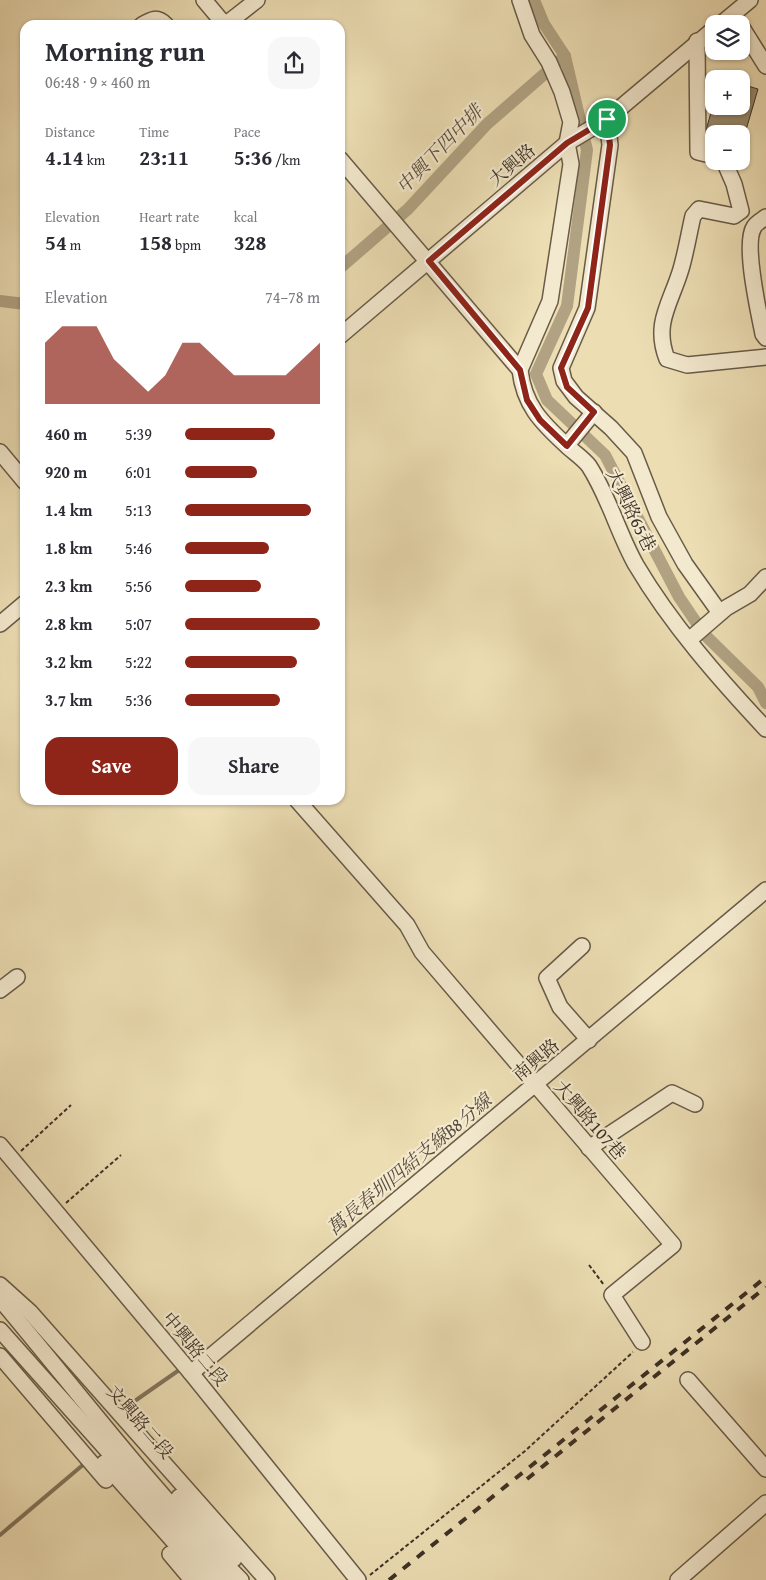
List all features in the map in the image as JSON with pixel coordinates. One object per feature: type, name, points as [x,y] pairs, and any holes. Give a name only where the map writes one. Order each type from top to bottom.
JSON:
[{"type":"street","points":[[204,0],[221,20]]},
{"type":"street","points":[[231,20],[256,0]]},
{"type":"street","points":[[520,0],[532,35],[552,68],[571,122],[567,143],[571,164],[550,301],[520,370]]},
{"type":"street","points":[[741,15],[748,2]]},
{"type":"street","name":"大興路","points":[[345,332],[567,143],[607,119],[705,36]]},
{"type":"street","points":[[750,40],[766,66]]},
{"type":"street","points":[[697,42],[698,152],[705,154]]},
{"type":"street","points":[[607,119],[610,145],[588,308],[561,368],[567,387],[634,453],[659,517],[684,564],[717,615]]},
{"type":"street","name":"大興路65巷","points":[[345,165],[429,261],[520,370],[527,400],[540,420],[587,463],[602,487],[612,514],[636,565],[728,688],[766,729]]},
{"type":"street","points":[[728,170],[734,184],[741,211],[734,216],[699,209],[693,216],[681,269],[661,324],[660,343],[667,359],[687,365],[766,357]]},
{"type":"street","points":[[766,217],[754,227],[750,236],[752,275],[763,334],[766,338]]},
{"type":"street","points":[[567,446],[594,412]]},
{"type":"street","points":[[0,452],[20,476]]},
{"type":"street","points":[[691,638],[717,615],[750,594],[766,577]]},
{"type":"street","points":[[0,624],[20,607]]},
{"type":"street","name":"大興路107巷","points":[[301,805],[407,925],[422,952],[673,1245],[612,1294]]},
{"type":"street","name":"南興路","points":[[191,1373],[766,890]]},
{"type":"street","points":[[582,946],[547,978],[560,1007],[588,1040]]},
{"type":"street","points":[[0,990],[17,977]]},
{"type":"street","points":[[589,1148],[672,1093],[695,1104]]},
{"type":"street","name":"中興路二段","points":[[0,1145],[6,1163],[56,1212],[191,1373],[358,1580]]},
{"type":"street","points":[[0,1286],[30,1312],[268,1580]]},
{"type":"street","name":"文興路二段","points":[[0,1286],[202,1523],[254,1580]]},
{"type":"street","points":[[612,1294],[642,1342]]},
{"type":"street","name":"文興路二段","points":[[0,1299],[215,1554],[241,1580]]},
{"type":"street","points":[[0,1330],[223,1580]]},
{"type":"street","points":[[0,1344],[208,1580]]},
{"type":"street","points":[[0,1356],[192,1580]]},
{"type":"street","points":[[688,1380],[766,1469]]},
{"type":"street","points":[[678,1580],[766,1503]]},
{"type":"path","points":[[6,1163],[71,1105]]},
{"type":"path","points":[[56,1212],[121,1155]]},
{"type":"path","points":[[589,1265],[612,1294]]},
{"type":"path","points":[[365,1580],[525,1451],[626,1360],[642,1342]]},
{"type":"building","points":[[750,87],[758,89],[747,125],[707,125],[710,115],[750,115]]},
{"type":"building","points":[[705,134],[705,145],[702,144]]},
{"type":"waterway","points":[[534,0],[544,24],[565,56],[587,150],[567,306],[536,374],[547,400],[605,455],[679,597],[704,634],[758,687],[766,703]]},
{"type":"waterway","name":"中興下四中排","points":[[345,264],[408,209],[487,124],[565,56]]},
{"type":"waterway","name":"中興下四中排","points":[[0,301],[20,303]]},
{"type":"waterway","name":"萬長春圳四結支線B8分線","points":[[129,1405],[182,1368]]},
{"type":"waterway","name":"萬長春圳四結支線B8分線","points":[[0,1535],[84,1464],[82,1461]]},
{"type":"railway","points":[[389,1580],[766,1277]]},
{"type":"railway","points":[[527,1479],[766,1287]]},
{"type":"route","points":[[607,119],[610,145],[588,308],[566,353],[561,368],[567,387],[594,412],[567,446],[540,420],[527,400],[520,370],[429,261],[567,143],[607,119]]}]
